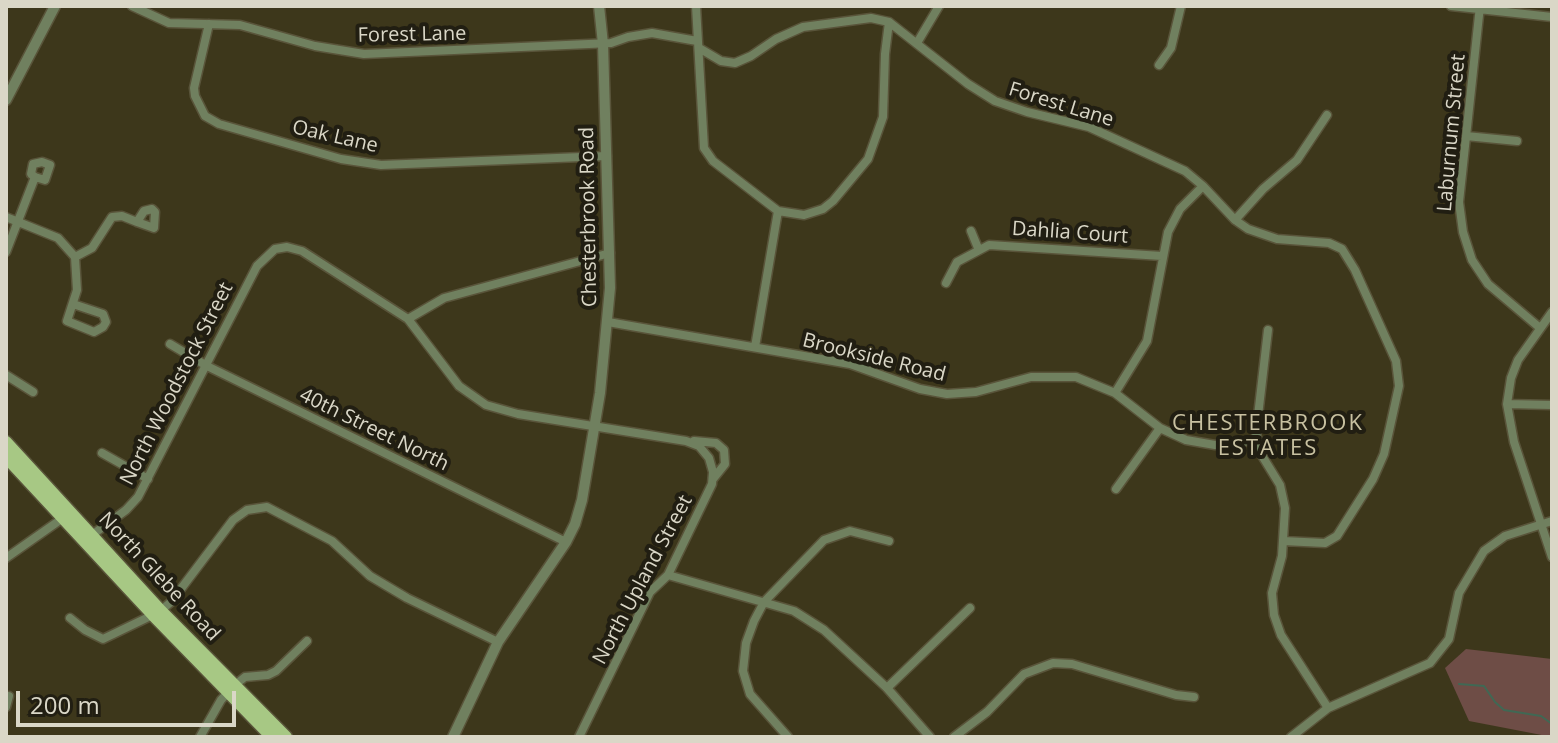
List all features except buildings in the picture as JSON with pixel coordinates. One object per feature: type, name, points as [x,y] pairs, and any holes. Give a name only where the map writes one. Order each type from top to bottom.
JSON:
[{"type":"main road","name":"North Glebe Road","points":[[6,442],[92,535],[157,613]]},
{"type":"main road","name":"North Glebe Road","points":[[6,457],[231,688],[286,737]]},
{"type":"main road","name":"North Glebe Road","points":[[231,688],[272,737]]},
{"type":"street","points":[[6,100],[55,6]]},
{"type":"street","name":"Forest Lane","points":[[132,6],[169,23],[240,25],[315,46],[364,54],[603,44],[652,33],[698,44],[721,61],[735,63],[803,27],[871,18],[889,22],[968,84],[995,101],[1089,127],[1185,171],[1235,220],[1262,236],[1329,243],[1342,249],[1355,270],[1396,361],[1400,378],[1384,454],[1373,479],[1335,538],[1325,543],[1283,541]]},
{"type":"street","name":"Chesterbrook Road","points":[[453,737],[498,642],[566,542],[582,500],[608,322],[610,253],[599,6]]},
{"type":"street","points":[[696,6],[704,148],[713,161],[778,211],[804,215],[823,209],[833,201],[868,159],[883,117],[889,22]]},
{"type":"street","points":[[917,43],[939,6]]},
{"type":"street","points":[[1159,65],[1171,48],[1181,6]]},
{"type":"street","points":[[1451,6],[1552,17]]},
{"type":"street","name":"Laburnum Street","points":[[1480,8],[1459,202],[1466,246],[1488,284],[1540,328]]},
{"type":"street","name":"Oak Lane","points":[[209,24],[194,88],[205,116],[219,124],[341,159],[381,165],[607,156]]},
{"type":"street","points":[[1235,220],[1263,189],[1297,160],[1327,115]]},
{"type":"street","points":[[1466,136],[1517,141]]},
{"type":"street","points":[[6,252],[35,177]]},
{"type":"street","points":[[1115,393],[1147,341],[1162,256],[1173,221],[1203,186]]},
{"type":"street","points":[[755,347],[778,211]]},
{"type":"street","points":[[75,257],[92,248],[112,217],[122,216],[137,222]]},
{"type":"street","points":[[6,217],[58,238],[75,257],[78,281],[67,321],[94,332],[103,327],[106,322],[103,314],[73,304]]},
{"type":"street","points":[[946,283],[957,262],[978,248],[971,231]]},
{"type":"street","name":"Dahlia Court","points":[[978,248],[999,244],[1162,256]]},
{"type":"street","name":"North Woodstock Street","points":[[92,535],[126,510],[148,479],[257,266],[275,249],[287,247],[302,251],[408,319]]},
{"type":"street","points":[[610,253],[444,298],[408,319],[459,386],[486,405],[518,414],[686,441],[705,452],[712,464],[713,480]]},
{"type":"street","points":[[1552,312],[1518,360],[1511,378],[1507,404],[1510,429],[1552,557]]},
{"type":"street","name":"Brookside Road","points":[[608,322],[850,364],[932,392],[976,392],[1031,377],[1061,375],[1090,381],[1115,393],[1172,435],[1200,443],[1230,444],[1257,440]]},
{"type":"street","points":[[1268,330],[1257,440],[1283,496],[1283,541],[1272,593],[1274,615],[1281,635],[1328,708]]},
{"type":"street","name":"40th Street North","points":[[170,344],[207,366],[566,542]]},
{"type":"street","points":[[6,375],[33,392]]},
{"type":"street","points":[[1507,404],[1552,405]]},
{"type":"street","points":[[1116,489],[1160,428]]},
{"type":"street","name":"North Upland Street","points":[[579,737],[650,592],[668,575],[713,480],[725,464],[724,450],[716,443],[686,441]]},
{"type":"street","points":[[102,453],[148,479]]},
{"type":"street","points":[[70,618],[103,639],[157,613],[171,602],[233,520],[247,510],[267,507],[332,541],[370,576],[407,598],[498,642]]},
{"type":"street","points":[[6,558],[63,518]]},
{"type":"street","points":[[1291,737],[1328,708],[1435,659],[1449,639],[1459,593],[1480,556],[1500,538],[1552,521]]},
{"type":"street","points":[[788,737],[750,694],[743,671],[746,643],[764,602],[821,542],[832,535],[859,532],[889,541]]},
{"type":"street","points":[[668,575],[794,611],[824,630],[887,688],[930,737]]},
{"type":"street","points":[[887,688],[970,608]]},
{"type":"street","points":[[200,737],[231,688],[245,677],[268,675],[276,671],[307,641]]},
{"type":"street","points":[[954,737],[987,712],[1024,674],[1053,663],[1072,664],[1176,695],[1194,697]]},
{"type":"street","points":[[6,707],[9,696]]},
{"type":"shaded area","points":[[1466,649],[1552,659],[1552,737],[1469,721],[1445,668]]},
{"type":"waterway","points":[[1459,684],[1484,686],[1504,710],[1541,716],[1552,724]]},
{"type":"district","name":"CHESTERBROOK ESTATES","points":[[1268,436]]}]
